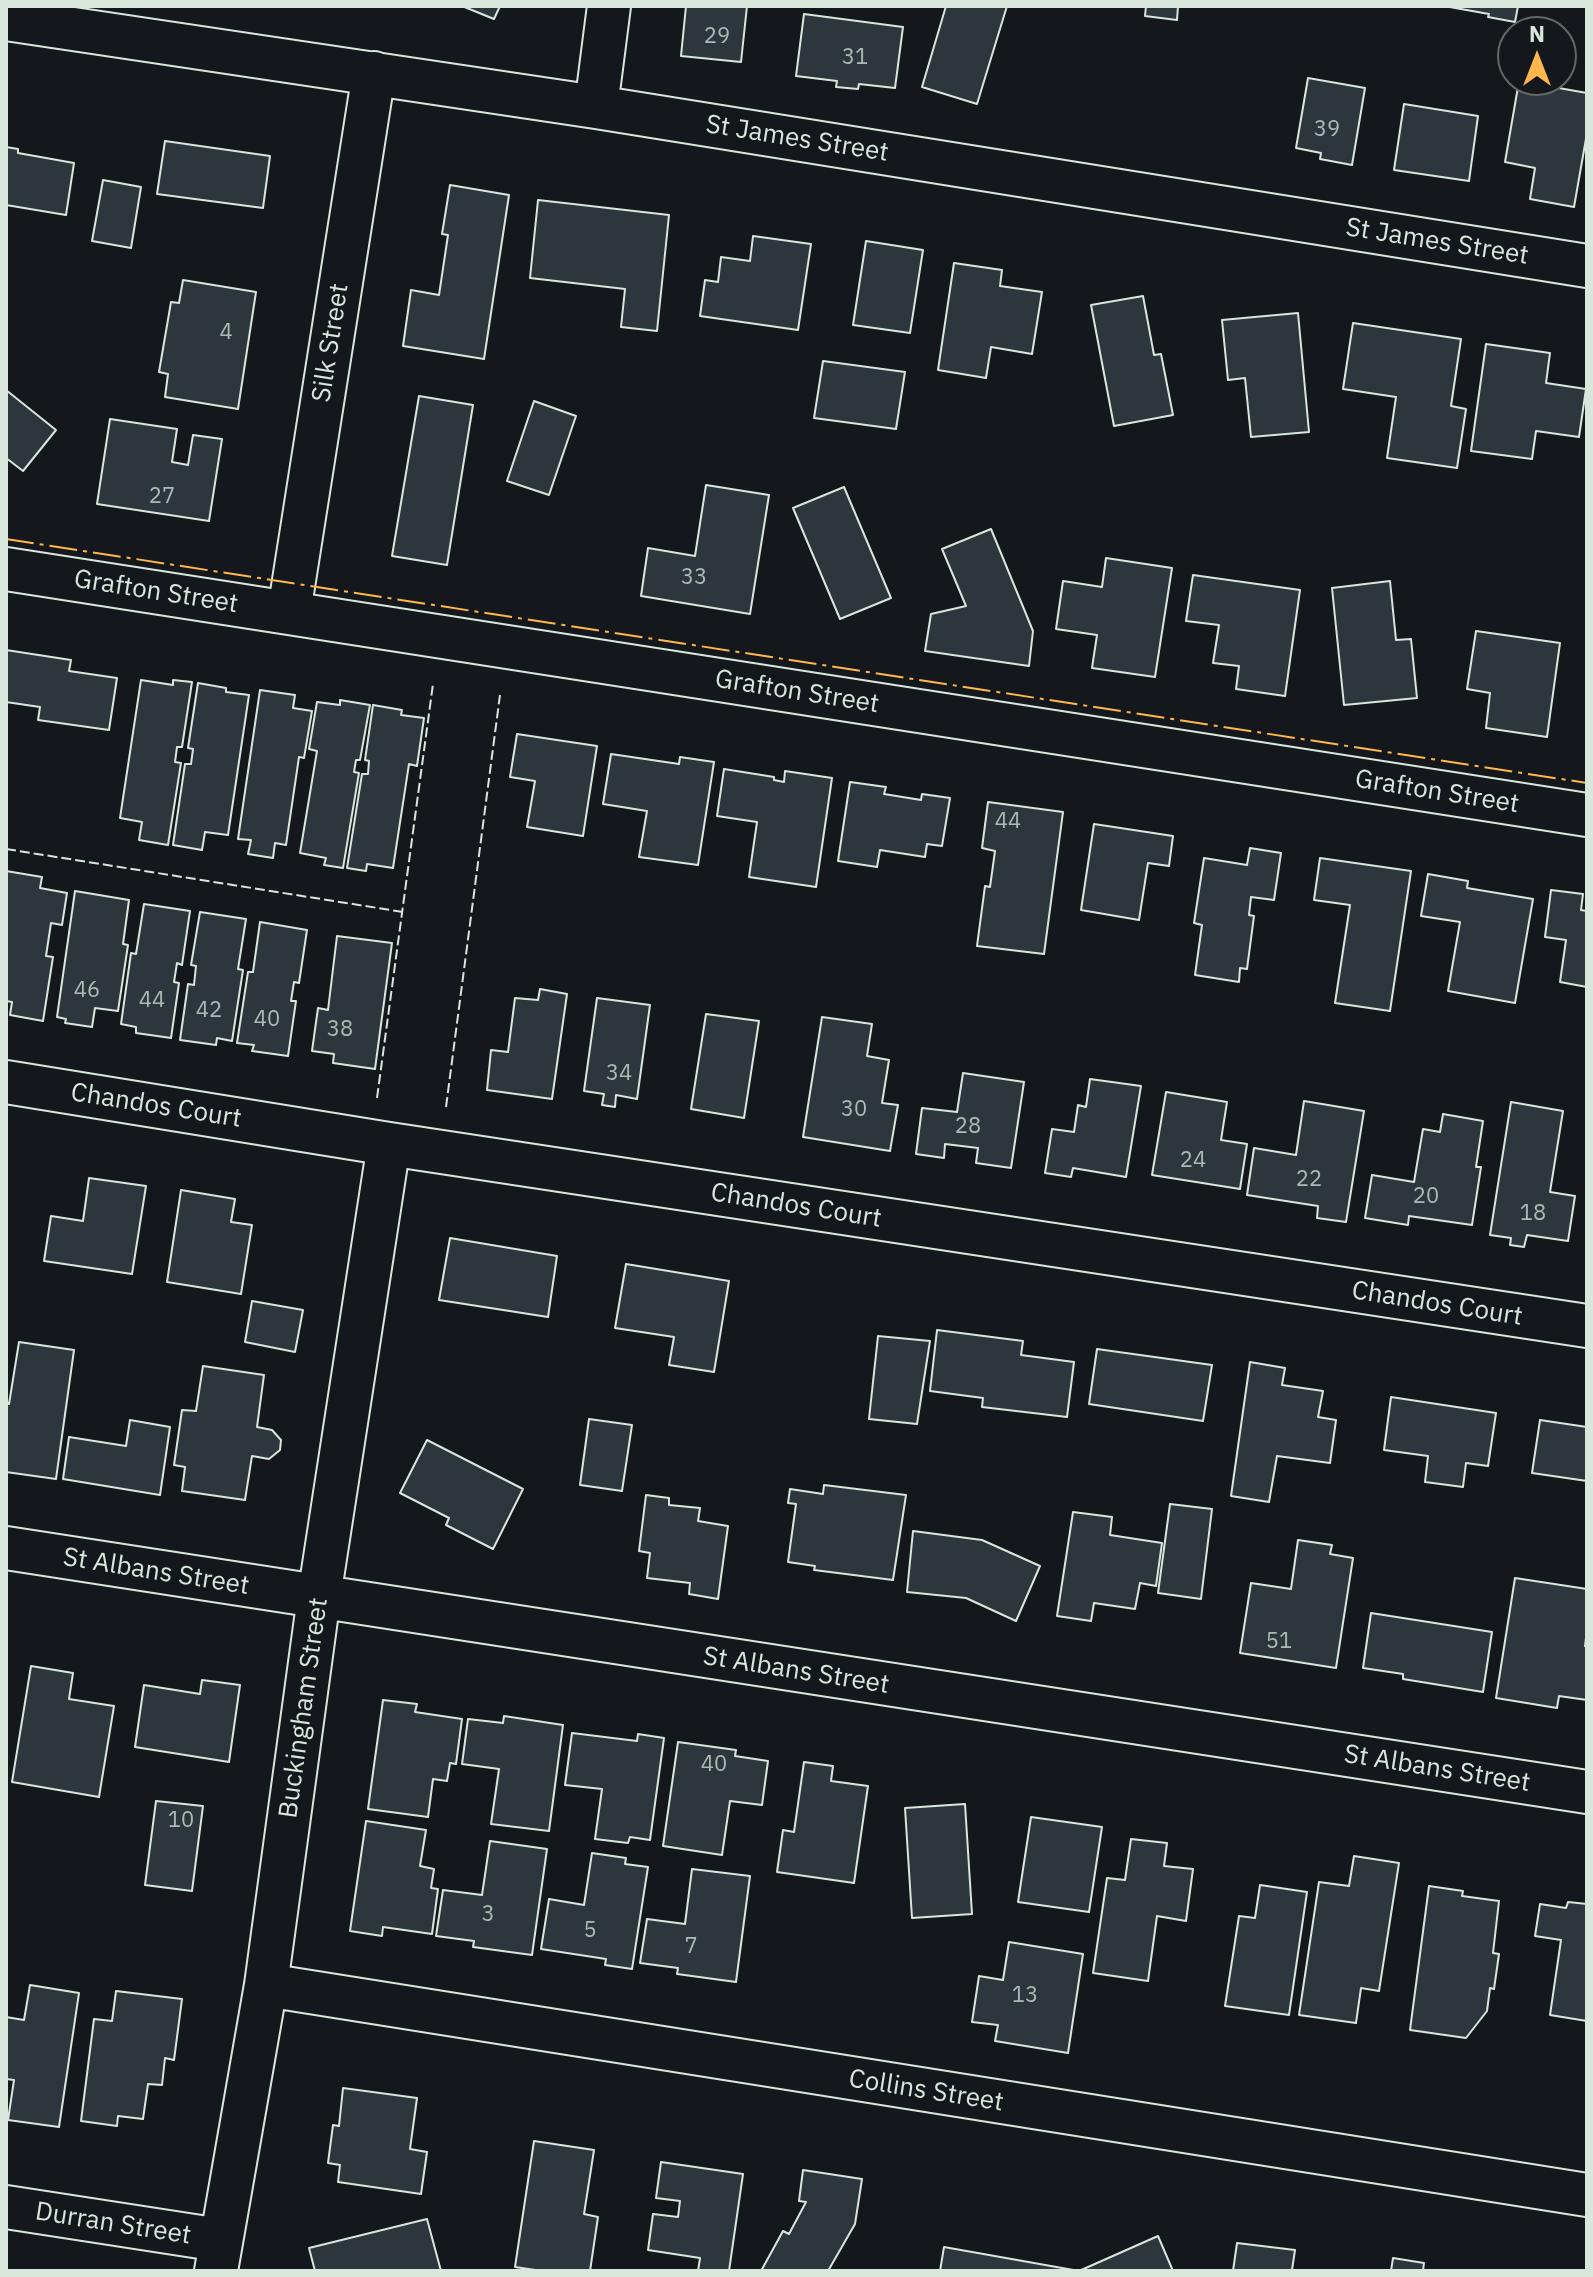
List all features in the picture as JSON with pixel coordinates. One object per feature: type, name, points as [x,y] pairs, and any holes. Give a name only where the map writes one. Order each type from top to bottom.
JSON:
[{"type":"street","points":[[596,107],[609,6]]},
{"type":"street","name":"St James Street","points":[[6,19],[596,107],[1587,266]]},
{"type":"street","name":"Silk Street","points":[[289,612],[374,73]]},
{"type":"street","name":"Grafton Street","points":[[6,569],[1587,815]]},
{"type":"street","name":"Chandos Court","points":[[6,1082],[389,1144],[1587,1326]]},
{"type":"street","name":"Buckingham Street","points":[[218,2256],[266,1985],[319,1597],[389,1144]]},
{"type":"street","name":"St Albans Street","points":[[6,1548],[1587,1792]]},
{"type":"street","name":"Collins Street","points":[[266,1985],[1587,2195]]},
{"type":"street","name":"Durran Street","points":[[6,2207],[218,2256]]},
{"type":"building","points":[[462,6],[500,6],[494,19]]},
{"type":"building","points":[[686,6],[747,6],[741,62],[681,56]]},
{"type":"building","points":[[946,6],[1007,6],[977,104],[922,87]]},
{"type":"building","points":[[1146,6],[1178,6],[1177,20],[1145,16]]},
{"type":"building","points":[[1444,6],[1518,6],[1516,16],[1497,16],[1497,19],[1488,17],[1489,14]]},
{"type":"building","points":[[804,14],[903,27],[895,88],[859,84],[858,89],[836,87],[837,81],[796,76]]},
{"type":"building","points":[[1308,78],[1365,88],[1352,165],[1320,159],[1321,153],[1296,148]]},
{"type":"building","points":[[1577,91],[1587,93],[1587,133],[1574,207],[1530,199],[1535,168],[1505,162],[1516,96],[1577,96]]},
{"type":"building","points":[[1404,104],[1478,116],[1469,181],[1394,170]]},
{"type":"building","points":[[165,141],[270,156],[263,208],[157,194]]},
{"type":"building","points":[[6,147],[18,149],[18,153],[74,163],[66,215],[6,205]]},
{"type":"building","points":[[103,180],[141,187],[131,248],[92,241]]},
{"type":"building","points":[[450,185],[509,195],[484,359],[403,346],[411,290],[439,295],[448,235],[442,234]]},
{"type":"building","points":[[538,200],[669,215],[657,331],[621,327],[625,289],[530,278]]},
{"type":"building","points":[[753,236],[811,244],[798,330],[700,316],[705,280],[718,282],[721,257],[750,261]]},
{"type":"building","points":[[866,241],[923,250],[910,333],[853,325]]},
{"type":"building","points":[[954,263],[1002,270],[1000,286],[1042,292],[1032,354],[991,347],[986,378],[938,370]]},
{"type":"building","points":[[183,280],[256,292],[238,409],[165,397],[168,374],[159,372],[171,302],[179,303]]},
{"type":"building","points":[[1143,296],[1154,355],[1161,354],[1173,415],[1114,426],[1091,305]]},
{"type":"building","points":[[1298,313],[1309,432],[1251,437],[1245,378],[1228,380],[1222,320]]},
{"type":"building","points":[[1353,323],[1461,339],[1451,406],[1466,409],[1457,468],[1387,458],[1396,397],[1343,389]]},
{"type":"building","points":[[1486,344],[1550,353],[1546,383],[1586,389],[1579,437],[1536,431],[1532,459],[1471,451]]},
{"type":"building","points":[[823,361],[905,372],[896,429],[814,418]]},
{"type":"building","points":[[6,390],[56,430],[23,471],[6,458]]},
{"type":"building","points":[[419,396],[473,405],[447,565],[392,556]]},
{"type":"building","points":[[534,401],[576,416],[549,495],[507,481]]},
{"type":"building","points":[[110,419],[177,429],[172,462],[188,465],[193,435],[222,439],[209,521],[97,504]]},
{"type":"building","points":[[706,485],[769,495],[750,614],[641,596],[648,548],[695,556]]},
{"type":"building","points":[[844,487],[891,598],[840,619],[793,508]]},
{"type":"building","points":[[991,529],[1033,631],[1029,666],[925,651],[931,614],[966,606],[942,549]]},
{"type":"building","points":[[1106,558],[1172,568],[1155,677],[1092,668],[1097,635],[1056,629],[1063,581],[1102,587]]},
{"type":"building","points":[[1193,575],[1300,590],[1285,696],[1236,689],[1239,666],[1213,663],[1219,625],[1186,621]]},
{"type":"building","points":[[1390,581],[1396,640],[1411,639],[1417,698],[1344,705],[1332,588]]},
{"type":"building","points":[[1476,631],[1560,643],[1547,737],[1486,728],[1490,693],[1467,689]]},
{"type":"building","points":[[6,650],[71,660],[69,671],[117,678],[109,730],[38,720],[40,707],[6,702]]},
{"type":"building","points":[[141,680],[173,685],[173,680],[192,682],[182,747],[177,747],[175,762],[181,763],[168,845],[139,840],[142,822],[120,818]]},
{"type":"building","points":[[198,683],[249,695],[228,835],[205,832],[202,850],[173,845],[185,764],[191,764],[193,749],[188,748]]},
{"type":"building","points":[[260,690],[295,695],[293,708],[312,711],[304,758],[299,757],[286,845],[275,843],[273,858],[248,854],[251,840],[238,839]]},
{"type":"building","points":[[340,700],[370,705],[360,760],[356,760],[354,772],[359,773],[343,868],[324,865],[326,858],[300,853],[317,751],[309,749],[317,702],[340,705]]},
{"type":"building","points":[[373,705],[402,710],[401,715],[424,718],[417,766],[409,764],[393,868],[367,864],[366,871],[347,868],[362,774],[368,774],[369,761],[365,760]]},
{"type":"building","points":[[517,734],[597,746],[583,836],[527,827],[535,781],[510,777]]},
{"type":"building","points":[[611,754],[679,764],[680,757],[714,762],[698,865],[639,857],[647,811],[603,804]]},
{"type":"building","points":[[724,769],[774,777],[774,780],[784,782],[785,771],[832,778],[816,887],[749,877],[757,822],[717,816]]},
{"type":"building","points":[[850,782],[886,787],[884,794],[921,800],[922,794],[950,798],[942,846],[927,844],[925,857],[880,850],[877,867],[838,861]]},
{"type":"building","points":[[988,802],[1063,812],[1044,954],[977,946],[985,886],[990,887],[995,851],[982,848]]},
{"type":"building","points":[[1094,824],[1173,836],[1169,866],[1148,863],[1139,920],[1081,910]]},
{"type":"building","points":[[1250,848],[1281,853],[1274,900],[1251,897],[1249,915],[1254,916],[1247,969],[1240,968],[1239,982],[1195,975],[1202,925],[1194,923],[1204,858],[1247,865]]},
{"type":"building","points":[[1320,858],[1411,871],[1390,1011],[1335,1003],[1350,905],[1314,900]]},
{"type":"building","points":[[6,871],[42,877],[40,888],[67,893],[62,925],[51,923],[46,956],[53,957],[43,1021],[10,1015],[12,1002],[6,1001]]},
{"type":"building","points":[[1428,874],[1468,881],[1467,888],[1533,899],[1515,1003],[1448,991],[1460,922],[1421,916]]},
{"type":"building","points":[[1551,890],[1583,894],[1581,910],[1587,911],[1587,987],[1560,982],[1566,940],[1545,937]]},
{"type":"building","points":[[75,891],[129,900],[123,944],[128,945],[118,1011],[95,1008],[92,1027],[65,1023],[66,1019],[57,1017]]},
{"type":"building","points":[[144,904],[190,911],[182,965],[177,963],[174,982],[179,983],[171,1038],[136,1033],[136,1027],[121,1024],[131,953],[136,954]]},
{"type":"building","points":[[200,912],[246,919],[238,969],[243,970],[232,1041],[217,1038],[216,1045],[180,1040],[188,984],[194,985],[196,966],[191,965]]},
{"type":"building","points":[[260,922],[307,930],[299,983],[294,982],[291,1001],[296,1001],[288,1056],[252,1051],[254,1045],[237,1043],[248,972],[253,972]]},
{"type":"building","points":[[337,936],[392,943],[375,1069],[333,1063],[334,1054],[312,1051],[318,1008],[328,1010]]},
{"type":"building","points":[[540,989],[567,994],[552,1099],[487,1090],[491,1050],[508,1052],[515,998],[538,1000]]},
{"type":"building","points":[[597,998],[650,1005],[637,1099],[616,1095],[615,1107],[602,1105],[604,1094],[584,1091]]},
{"type":"building","points":[[706,1014],[759,1021],[744,1118],[691,1109]]},
{"type":"building","points":[[822,1017],[872,1024],[867,1056],[889,1060],[882,1103],[898,1105],[890,1151],[803,1137]]},
{"type":"building","points":[[963,1073],[1024,1082],[1011,1168],[976,1163],[978,1148],[945,1144],[944,1158],[916,1154],[922,1108],[957,1112]]},
{"type":"building","points":[[1090,1079],[1141,1086],[1126,1177],[1073,1168],[1071,1177],[1045,1173],[1052,1129],[1074,1132],[1078,1105],[1086,1107]]},
{"type":"building","points":[[1166,1092],[1227,1102],[1221,1140],[1247,1144],[1240,1189],[1152,1175]]},
{"type":"building","points":[[1304,1101],[1364,1111],[1346,1222],[1317,1218],[1318,1206],[1247,1195],[1254,1148],[1296,1155]]},
{"type":"building","points":[[1511,1102],[1563,1111],[1550,1192],[1575,1196],[1568,1241],[1527,1235],[1524,1247],[1510,1245],[1511,1238],[1490,1235]]},
{"type":"building","points":[[1443,1114],[1483,1121],[1476,1167],[1481,1167],[1472,1225],[1409,1216],[1408,1225],[1365,1218],[1372,1175],[1414,1182],[1423,1129],[1440,1132]]},
{"type":"building","points":[[89,1178],[146,1186],[132,1274],[44,1261],[51,1216],[83,1221]]},
{"type":"building","points":[[181,1190],[235,1199],[231,1222],[252,1225],[241,1294],[167,1282]]},
{"type":"building","points":[[450,1238],[557,1256],[548,1317],[439,1300]]},
{"type":"building","points":[[626,1264],[729,1281],[714,1372],[669,1365],[674,1337],[615,1328]]},
{"type":"building","points":[[252,1301],[303,1310],[295,1352],[245,1342]]},
{"type":"building","points":[[937,1330],[1023,1341],[1021,1355],[1074,1362],[1067,1417],[982,1407],[983,1398],[930,1391]]},
{"type":"building","points":[[878,1336],[930,1341],[917,1424],[869,1419]]},
{"type":"building","points":[[19,1342],[74,1350],[56,1479],[6,1472],[6,1403],[9,1404]]},
{"type":"building","points":[[1097,1349],[1212,1365],[1203,1421],[1089,1404]]},
{"type":"building","points":[[1250,1362],[1285,1368],[1282,1385],[1323,1391],[1318,1417],[1336,1420],[1330,1463],[1277,1456],[1269,1502],[1231,1496]]},
{"type":"building","points":[[203,1366],[264,1375],[257,1427],[272,1430],[281,1440],[280,1450],[269,1459],[252,1456],[245,1500],[182,1491],[185,1467],[174,1465],[182,1410],[196,1411]]},
{"type":"building","points":[[1391,1397],[1496,1413],[1488,1466],[1466,1463],[1463,1487],[1425,1482],[1428,1456],[1384,1450]]},
{"type":"building","points":[[589,1419],[632,1425],[622,1491],[580,1485]]},
{"type":"building","points":[[130,1420],[170,1427],[160,1495],[63,1479],[69,1437],[126,1446]]},
{"type":"building","points":[[1540,1420],[1587,1427],[1587,1481],[1532,1473]]},
{"type":"building","points":[[427,1440],[523,1489],[493,1549],[446,1525],[449,1518],[400,1493]]},
{"type":"building","points":[[824,1485],[906,1495],[893,1580],[814,1570],[815,1566],[788,1562],[796,1504],[788,1503],[790,1489],[823,1494]]},
{"type":"building","points":[[646,1495],[669,1498],[669,1505],[700,1508],[698,1521],[728,1526],[718,1599],[689,1594],[690,1583],[647,1578],[650,1553],[639,1551]]},
{"type":"building","points":[[1170,1504],[1212,1509],[1201,1599],[1158,1593]]},
{"type":"building","points":[[1073,1512],[1112,1517],[1110,1535],[1162,1543],[1156,1586],[1140,1583],[1135,1609],[1094,1603],[1091,1621],[1057,1616]]},
{"type":"building","points":[[913,1531],[982,1540],[1040,1566],[1016,1621],[966,1598],[907,1592]]},
{"type":"building","points":[[1298,1540],[1332,1545],[1330,1554],[1353,1558],[1336,1668],[1240,1653],[1251,1583],[1291,1589]]},
{"type":"building","points":[[1515,1578],[1587,1589],[1587,1700],[1559,1696],[1557,1708],[1496,1698]]},
{"type":"building","points":[[1371,1613],[1492,1632],[1483,1692],[1403,1679],[1403,1674],[1363,1668]]},
{"type":"building","points":[[31,1666],[73,1673],[69,1699],[114,1706],[99,1797],[12,1782]]},
{"type":"building","points":[[202,1680],[240,1685],[229,1762],[135,1747],[144,1685],[200,1694]]},
{"type":"building","points":[[383,1700],[417,1704],[415,1712],[462,1719],[456,1764],[450,1763],[447,1781],[433,1779],[428,1817],[368,1809]]},
{"type":"building","points":[[504,1716],[563,1725],[549,1831],[491,1824],[499,1769],[462,1764],[468,1719],[503,1723]]},
{"type":"building","points":[[572,1733],[637,1741],[638,1734],[664,1738],[650,1840],[630,1837],[628,1843],[595,1839],[602,1789],[565,1785]]},
{"type":"building","points":[[678,1742],[736,1750],[735,1756],[768,1761],[762,1805],[730,1801],[722,1855],[663,1846]]},
{"type":"building","points":[[804,1762],[833,1766],[831,1781],[868,1786],[854,1883],[777,1872],[783,1830],[794,1832]]},
{"type":"building","points":[[156,1801],[203,1806],[192,1891],[145,1885]]},
{"type":"building","points":[[965,1804],[972,1914],[912,1918],[905,1808]]},
{"type":"building","points":[[1031,1817],[1102,1827],[1089,1912],[1018,1902]]},
{"type":"building","points":[[366,1821],[426,1830],[420,1866],[434,1869],[431,1888],[438,1889],[432,1934],[383,1927],[382,1936],[350,1931]]},
{"type":"building","points":[[1131,1839],[1167,1843],[1164,1866],[1193,1869],[1186,1921],[1157,1916],[1148,1981],[1093,1973],[1107,1878],[1125,1880]]},
{"type":"building","points":[[490,1841],[547,1849],[532,1955],[473,1947],[474,1941],[436,1936],[443,1890],[482,1895]]},
{"type":"building","points":[[592,1853],[626,1858],[625,1864],[648,1867],[632,1969],[605,1965],[606,1959],[541,1949],[549,1899],[584,1905]]},
{"type":"building","points":[[1354,1856],[1399,1863],[1379,1991],[1361,1988],[1356,2023],[1299,2015],[1319,1882],[1349,1886]]},
{"type":"building","points":[[692,1869],[750,1876],[736,1982],[677,1974],[678,1968],[640,1963],[647,1919],[685,1924]]},
{"type":"building","points":[[1260,1885],[1307,1892],[1289,2015],[1225,2006],[1239,1916],[1255,1918]]},
{"type":"building","points":[[1429,1886],[1463,1891],[1462,1896],[1499,1901],[1493,1953],[1499,1954],[1494,1989],[1490,1988],[1487,2011],[1466,2038],[1410,2030]]},
{"type":"building","points":[[1568,1902],[1587,1904],[1587,2021],[1550,2015],[1561,1940],[1535,1936],[1540,1904],[1566,1908]]},
{"type":"building","points":[[1009,1942],[1083,1954],[1068,2053],[995,2041],[998,2025],[972,2022],[979,1976],[1003,1980]]},
{"type":"building","points":[[30,1985],[79,1993],[59,2127],[8,2120],[14,2080],[6,2079],[6,2017],[24,2020]]},
{"type":"building","points":[[116,1991],[182,1999],[174,2060],[165,2058],[162,2085],[148,2084],[143,2119],[118,2116],[117,2126],[81,2121],[94,2019],[112,2021]]},
{"type":"building","points":[[343,2088],[417,2098],[410,2149],[427,2152],[421,2194],[338,2182],[340,2165],[328,2163],[333,2125],[339,2126]]},
{"type":"building","points":[[534,2141],[594,2150],[584,2214],[598,2217],[590,2271],[542,2271],[515,2267]]},
{"type":"building","points":[[661,2162],[743,2174],[729,2271],[698,2271],[700,2258],[648,2250],[653,2214],[678,2217],[680,2201],[656,2198]]},
{"type":"building","points":[[803,2170],[862,2179],[855,2224],[828,2271],[761,2271],[783,2231],[789,2234],[806,2202],[799,2201]]},
{"type":"building","points":[[427,2219],[441,2271],[315,2271],[309,2248]]},
{"type":"building","points":[[1158,2236],[1173,2271],[1079,2271]]},
{"type":"building","points":[[1237,2243],[1295,2250],[1292,2270],[1299,2271],[1233,2271]]},
{"type":"building","points":[[944,2247],[1079,2271],[940,2271]]},
{"type":"building","points":[[1393,2258],[1424,2263],[1423,2271],[1391,2271]]},
{"type":"fence","points":[[377,1098],[433,684]]},
{"type":"fence","points":[[446,1107],[500,695]]},
{"type":"fence","points":[[6,849],[403,912]]},
{"type":"power","points":[[6,539],[1587,783]]}]
